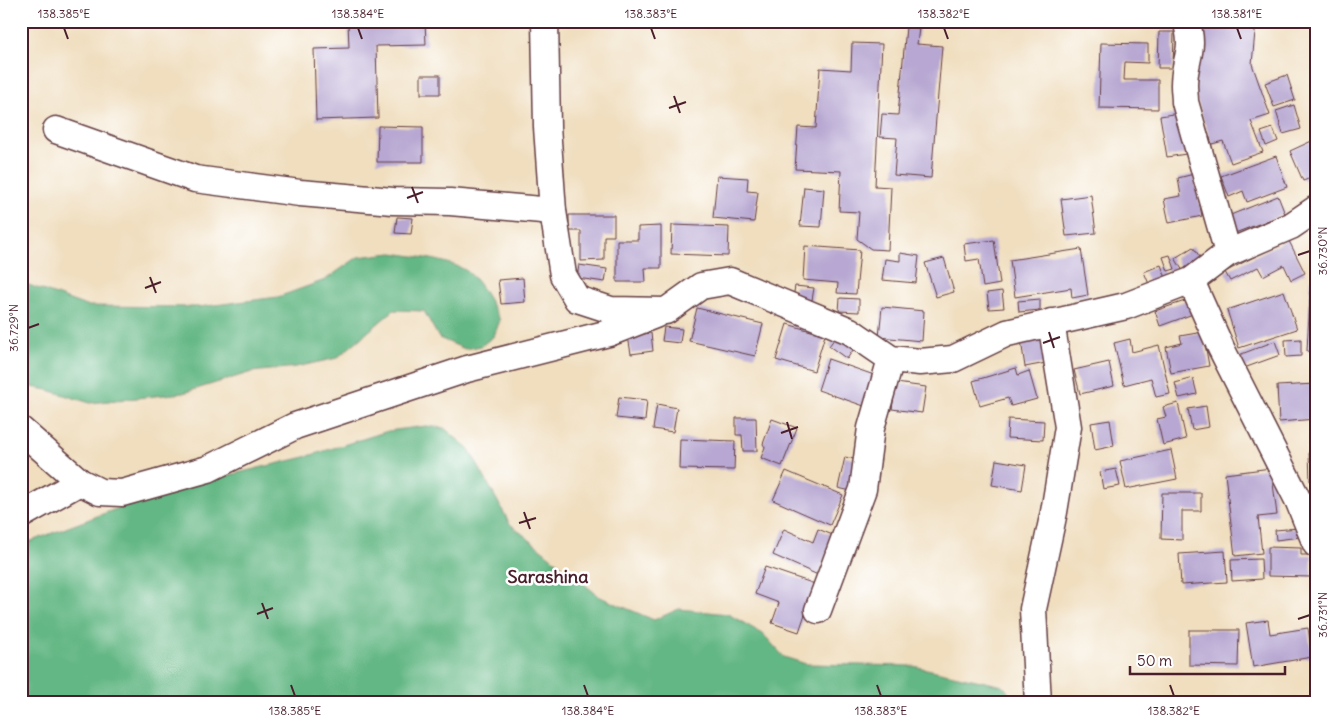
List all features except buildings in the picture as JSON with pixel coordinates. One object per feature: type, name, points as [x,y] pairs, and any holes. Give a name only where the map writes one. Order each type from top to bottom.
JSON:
[{"type":"street","points":[[544,21],[552,211],[563,274],[578,299],[611,310],[666,311]]},
{"type":"street","points":[[1186,21],[1190,33],[1190,50],[1184,84],[1185,102],[1228,253]]},
{"type":"street","points":[[56,130],[195,180],[300,193],[393,201],[450,202],[552,211]]},
{"type":"street","points":[[21,430],[80,482],[100,492],[122,493],[208,468],[295,426],[467,369],[609,333],[666,311],[701,286],[730,281],[850,331],[891,359],[920,362],[953,359],[1007,333],[1126,306],[1191,281],[1228,253],[1291,226],[1316,209]]},
{"type":"street","points":[[1191,281],[1221,348],[1299,502],[1316,544]]},
{"type":"street","points":[[1038,703],[1034,609],[1054,512],[1068,427],[1051,322]]},
{"type":"street","points":[[818,610],[863,489],[871,428],[891,359]]},
{"type":"street","points":[[21,515],[80,482]]},
{"type":"green space","points":[[392,253],[452,264],[473,276],[500,320],[494,336],[481,346],[465,349],[439,338],[424,311],[394,310],[337,358],[296,367],[252,372],[183,393],[90,403],[48,390],[21,385],[21,280],[26,284],[86,306],[199,307],[278,297],[325,280],[358,257]]},
{"type":"green space","points":[[426,426],[444,428],[469,449],[510,524],[600,597],[654,620],[679,609],[728,614],[763,634],[784,657],[806,664],[913,666],[1003,686],[1017,703],[21,703],[21,545],[166,490],[305,457],[388,431]]},
{"type":"district","name":"Sarashina","points":[[548,577]]}]
